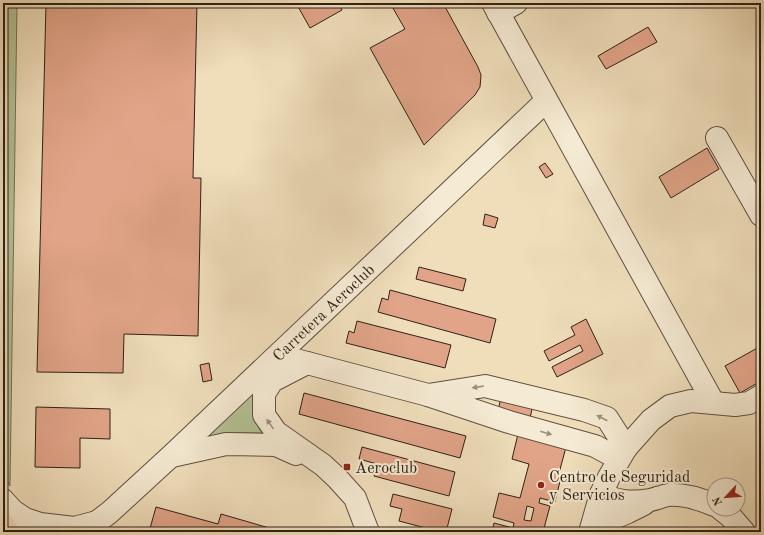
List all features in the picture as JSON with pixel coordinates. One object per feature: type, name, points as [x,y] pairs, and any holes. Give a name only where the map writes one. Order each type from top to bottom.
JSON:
[{"type":"street","points":[[502,6],[546,101],[571,143],[713,402]]},
{"type":"street","name":"Carretera Aeroclub","points":[[85,527],[110,512],[546,101]]},
{"type":"street","points":[[717,138],[761,215]]},
{"type":"street","points":[[278,355],[428,395],[509,422],[622,454]]},
{"type":"street","points":[[307,362],[272,381],[264,394],[264,415],[276,432],[323,465],[355,498],[368,532]]},
{"type":"street","points":[[428,395],[484,386],[584,410],[607,418],[622,454]]},
{"type":"street","points":[[650,500],[609,520],[592,524],[601,494],[622,454],[651,420],[670,406],[691,401],[735,405],[749,403],[761,396]]},
{"type":"street","points":[[170,456],[226,444],[276,446],[323,465]]},
{"type":"street","points":[[601,494],[614,500],[624,502],[650,500],[669,495],[706,502]]},
{"type":"street","points":[[3,500],[12,511],[25,519],[40,524],[85,527]]},
{"type":"street","points":[[731,517],[744,532]]},
{"type":"street","points":[[5,528],[43,532],[85,527]]},
{"type":"green space","points":[[5,3],[17,3],[10,486],[3,472],[3,119]]},
{"type":"green space","points":[[256,391],[255,418],[262,433],[234,433],[206,437]]},
{"type":"building","points":[[46,3],[197,3],[193,178],[201,178],[198,336],[124,334],[123,373],[37,372]]},
{"type":"building","points":[[296,3],[338,3],[342,10],[310,28]]},
{"type":"building","points":[[390,3],[443,3],[481,75],[480,87],[475,95],[424,145],[370,48],[405,29]]},
{"type":"building","points":[[648,27],[657,42],[606,69],[598,56]]},
{"type":"building","points":[[707,148],[719,169],[671,198],[659,177]]},
{"type":"building","points":[[545,163],[553,174],[546,178],[539,167]]},
{"type":"building","points":[[485,214],[498,218],[495,228],[483,225]]},
{"type":"building","points":[[419,267],[466,279],[463,291],[416,279]]},
{"type":"building","points":[[390,290],[496,319],[490,343],[378,312],[382,298],[388,300]]},
{"type":"building","points":[[586,319],[603,354],[557,377],[552,367],[583,351],[580,345],[549,361],[544,351],[575,335],[571,327]]},
{"type":"building","points":[[357,321],[451,345],[445,368],[346,343],[349,331],[354,333]]},
{"type":"building","points":[[761,346],[761,381],[740,393],[725,366]]},
{"type":"building","points":[[209,363],[212,380],[203,382],[200,365]]},
{"type":"building","points":[[504,384],[536,392],[527,431],[495,424]]},
{"type":"building","points":[[304,393],[466,436],[460,458],[299,414]]},
{"type":"building","points":[[36,407],[110,409],[110,439],[80,438],[80,468],[35,467]]},
{"type":"building","name":"Centro de Seguridad y Servicios","points":[[518,434],[566,447],[558,477],[561,477],[555,502],[540,498],[539,503],[550,506],[543,532],[492,532],[494,523],[513,528],[514,523],[493,517],[499,493],[520,498],[529,464],[512,459]],"holes":[[[527,506],[534,508],[531,521],[524,520]]]},
{"type":"building","points":[[362,447],[455,472],[449,496],[374,476],[377,464],[359,459]]},
{"type":"building","points":[[393,494],[452,509],[446,532],[399,521],[402,509],[390,506]]},
{"type":"building","points":[[156,507],[218,524],[221,514],[283,532],[149,532]]},
{"type":"place","name":"Aeroclub","points":[[347,467]]},
{"type":"place","name":"Centro de Seguridad y Servicios","points":[[541,485]]}]
